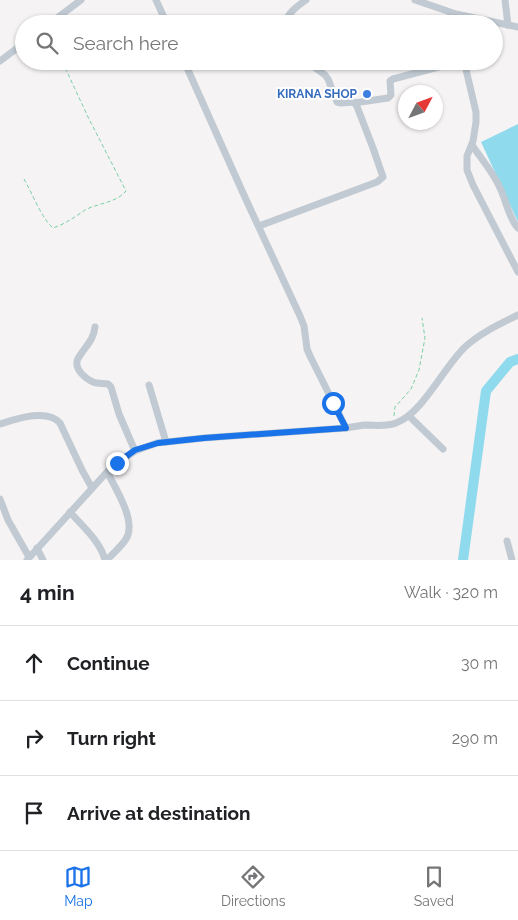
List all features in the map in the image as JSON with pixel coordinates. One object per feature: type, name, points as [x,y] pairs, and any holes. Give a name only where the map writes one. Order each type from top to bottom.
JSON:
[{"type":"street","points":[[61,15],[81,0]]},
{"type":"street","points":[[156,0],[163,15]]},
{"type":"street","points":[[289,15],[306,0]]},
{"type":"street","points":[[414,0],[426,2],[461,15]]},
{"type":"street","points":[[505,0],[508,25]]},
{"type":"street","points":[[503,24],[518,27]]},
{"type":"street","points":[[0,61],[15,50]]},
{"type":"street","points":[[188,70],[300,316],[310,356],[346,428]]},
{"type":"street","points":[[318,70],[328,79],[337,102],[340,103],[388,98],[391,92],[390,82],[393,79],[428,70]]},
{"type":"street","points":[[465,70],[476,112],[475,132],[467,156],[470,177],[518,272]]},
{"type":"street","points":[[259,226],[382,179],[373,148],[354,103]]},
{"type":"street","points":[[472,145],[486,162],[495,178],[518,228]]},
{"type":"street","points":[[0,499],[8,520],[28,559],[107,472],[135,450],[158,443],[213,437],[393,424],[409,416],[466,346],[518,315]]},
{"type":"street","points":[[96,327],[92,338],[77,362],[77,366],[88,380],[111,386],[119,414],[135,450]]},
{"type":"street","points":[[149,385],[166,442]]},
{"type":"street","points":[[0,424],[42,415],[56,419],[60,423],[92,488]]},
{"type":"street","points":[[409,416],[443,449]]},
{"type":"street","points":[[70,512],[97,542],[106,560],[127,538],[130,525],[128,516],[107,472]]},
{"type":"street","points":[[507,541],[512,560]]},
{"type":"street","points":[[37,548],[43,560]]},
{"type":"path","points":[[24,179],[42,214],[53,228],[87,209],[122,195],[126,191],[66,70]]},
{"type":"path","points":[[393,424],[395,407],[411,389],[419,370],[425,338],[422,318]]},
{"type":"water","points":[[518,124],[518,222],[481,142]]},
{"type":"waterway","points":[[463,560],[486,391],[510,362],[518,359]]},
{"type":"place","name":"KIRANA SHOP","points":[[367,94]]},
{"type":"route","points":[[117,463],[135,450],[158,443],[346,428],[333,403]]}]
